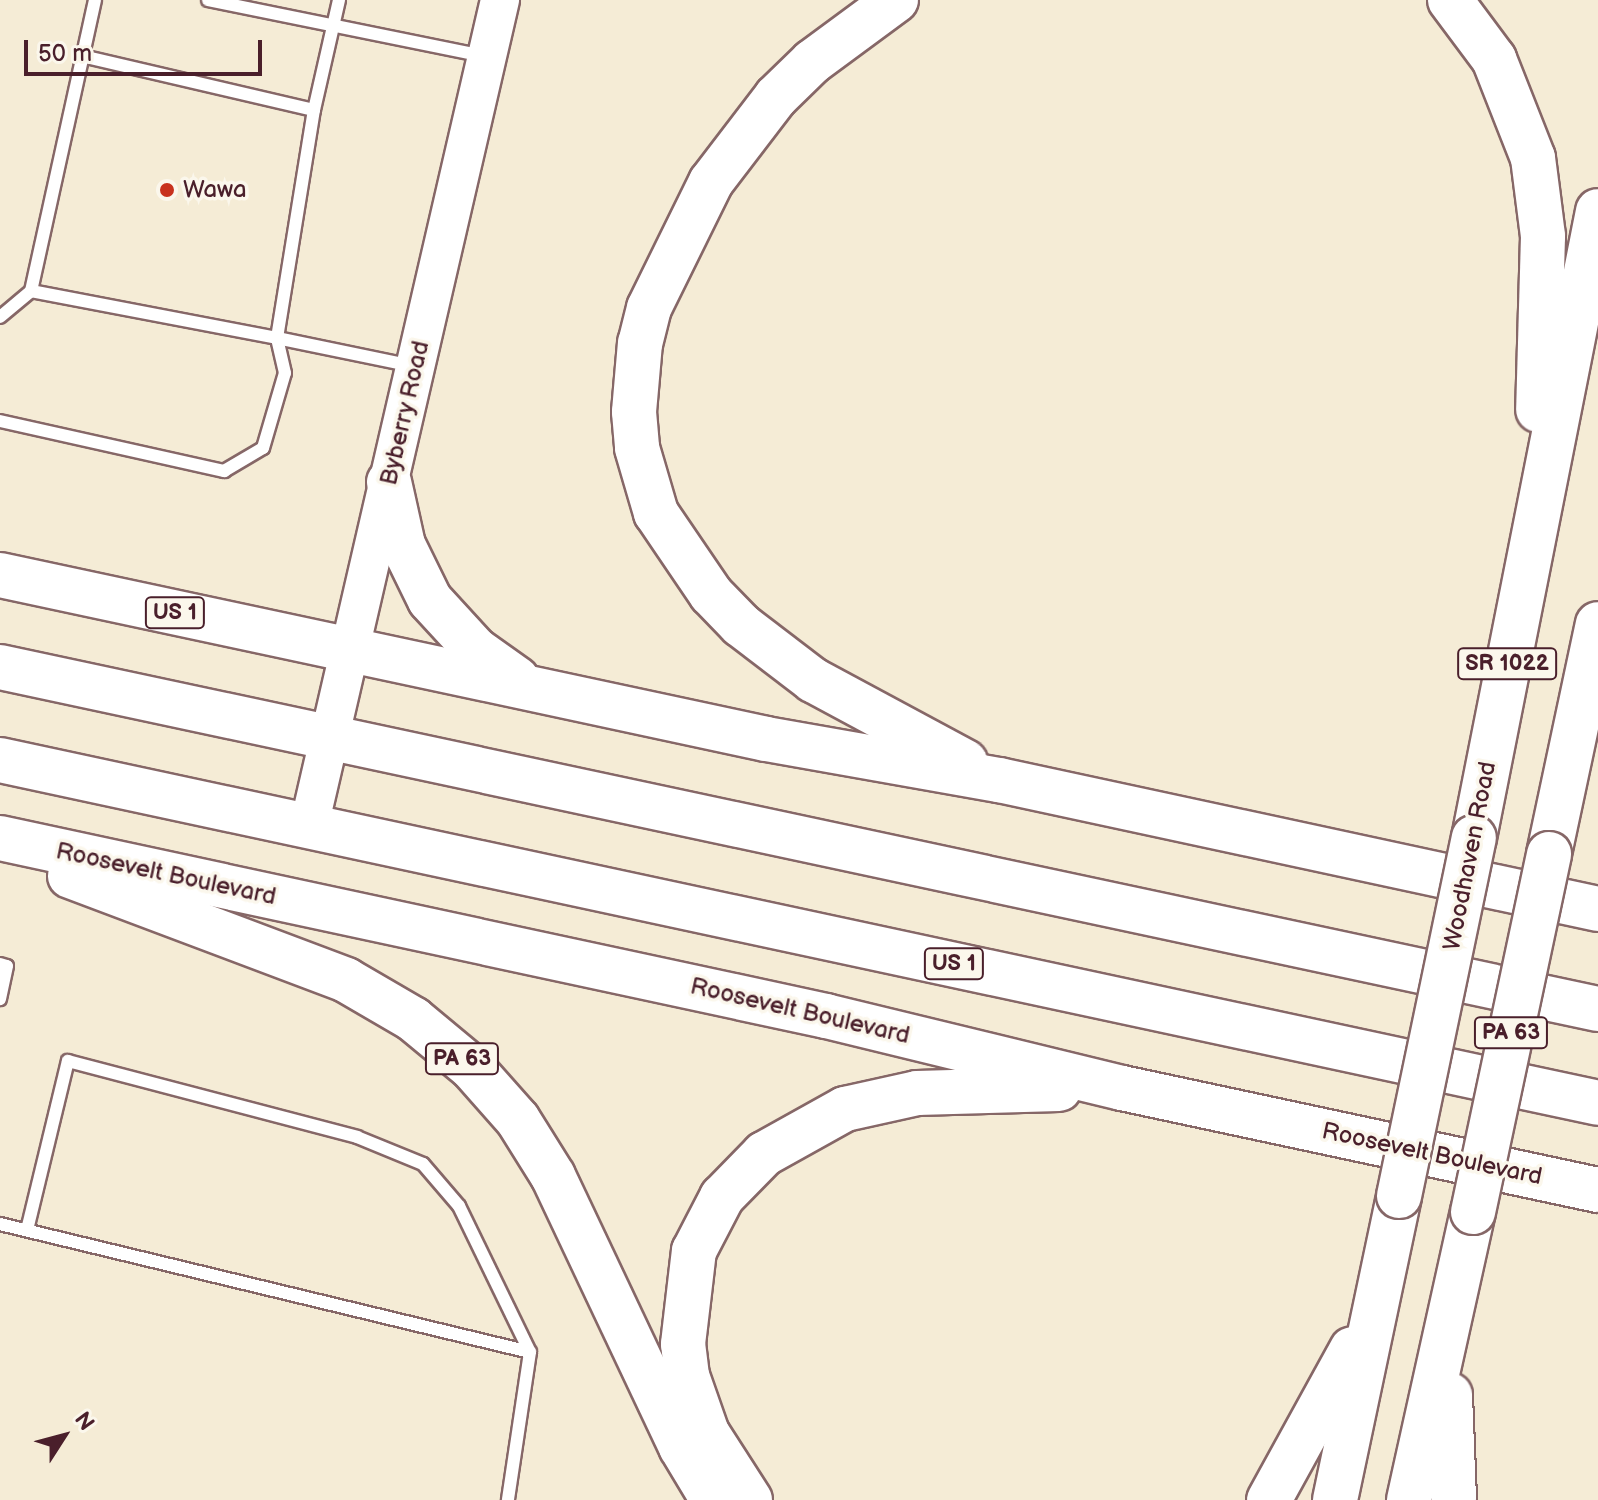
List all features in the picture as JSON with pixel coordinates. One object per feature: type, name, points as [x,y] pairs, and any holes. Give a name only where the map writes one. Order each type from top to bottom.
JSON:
[{"type":"highway","points":[[896,0],[794,80],[711,182],[662,274],[646,320],[634,379],[637,448],[656,513],[672,541],[741,625],[813,680],[999,780]]},
{"type":"highway","points":[[1450,0],[1494,59],[1533,158],[1543,236],[1537,364],[1541,490]]},
{"type":"highway","name":"Woodhaven Road","points":[[1335,1500],[1474,838],[1598,211]]},
{"type":"highway","points":[[389,482],[403,545],[430,600],[476,650],[537,690]]},
{"type":"highway","name":"US 1","points":[[0,575],[766,739],[999,780],[1598,909]]},
{"type":"highway","name":"PA 63","points":[[1409,1500],[1598,624]]},
{"type":"highway","points":[[0,667],[1598,1009]]},
{"type":"highway","name":"US 1","points":[[0,760],[1598,1103]]},
{"type":"highway","name":"Roosevelt Boulevard","points":[[0,838],[826,1016],[1122,1088],[1598,1190]]},
{"type":"highway","name":"PA 63","points":[[0,850],[346,980],[413,1019],[463,1059],[518,1120],[547,1167],[681,1447],[713,1500]]},
{"type":"highway","points":[[750,1500],[707,1433],[683,1344],[694,1251],[705,1223],[741,1174],[814,1122],[878,1099],[962,1090],[1122,1088]]},
{"type":"highway","points":[[1269,1500],[1376,1304]]},
{"type":"highway","points":[[1450,1310],[1454,1500]]},
{"type":"main road","name":"Byberry Road","points":[[309,826],[500,0]]},
{"type":"lane","points":[[0,317],[31,291],[95,0]]},
{"type":"lane","points":[[208,0],[487,57]]},
{"type":"lane","points":[[0,421],[224,471],[263,448],[285,373],[277,338],[314,110],[339,0]]},
{"type":"lane","points":[[82,56],[314,110]]},
{"type":"lane","points":[[31,291],[415,367]]},
{"type":"lane","points":[[0,964],[7,966],[0,999]]},
{"type":"lane","points":[[27,1230],[68,1061],[357,1137],[423,1164],[459,1206],[530,1352],[508,1500]]},
{"type":"lane","points":[[0,1224],[530,1352]]},
{"type":"place","name":"Wawa","points":[[167,190]]}]
